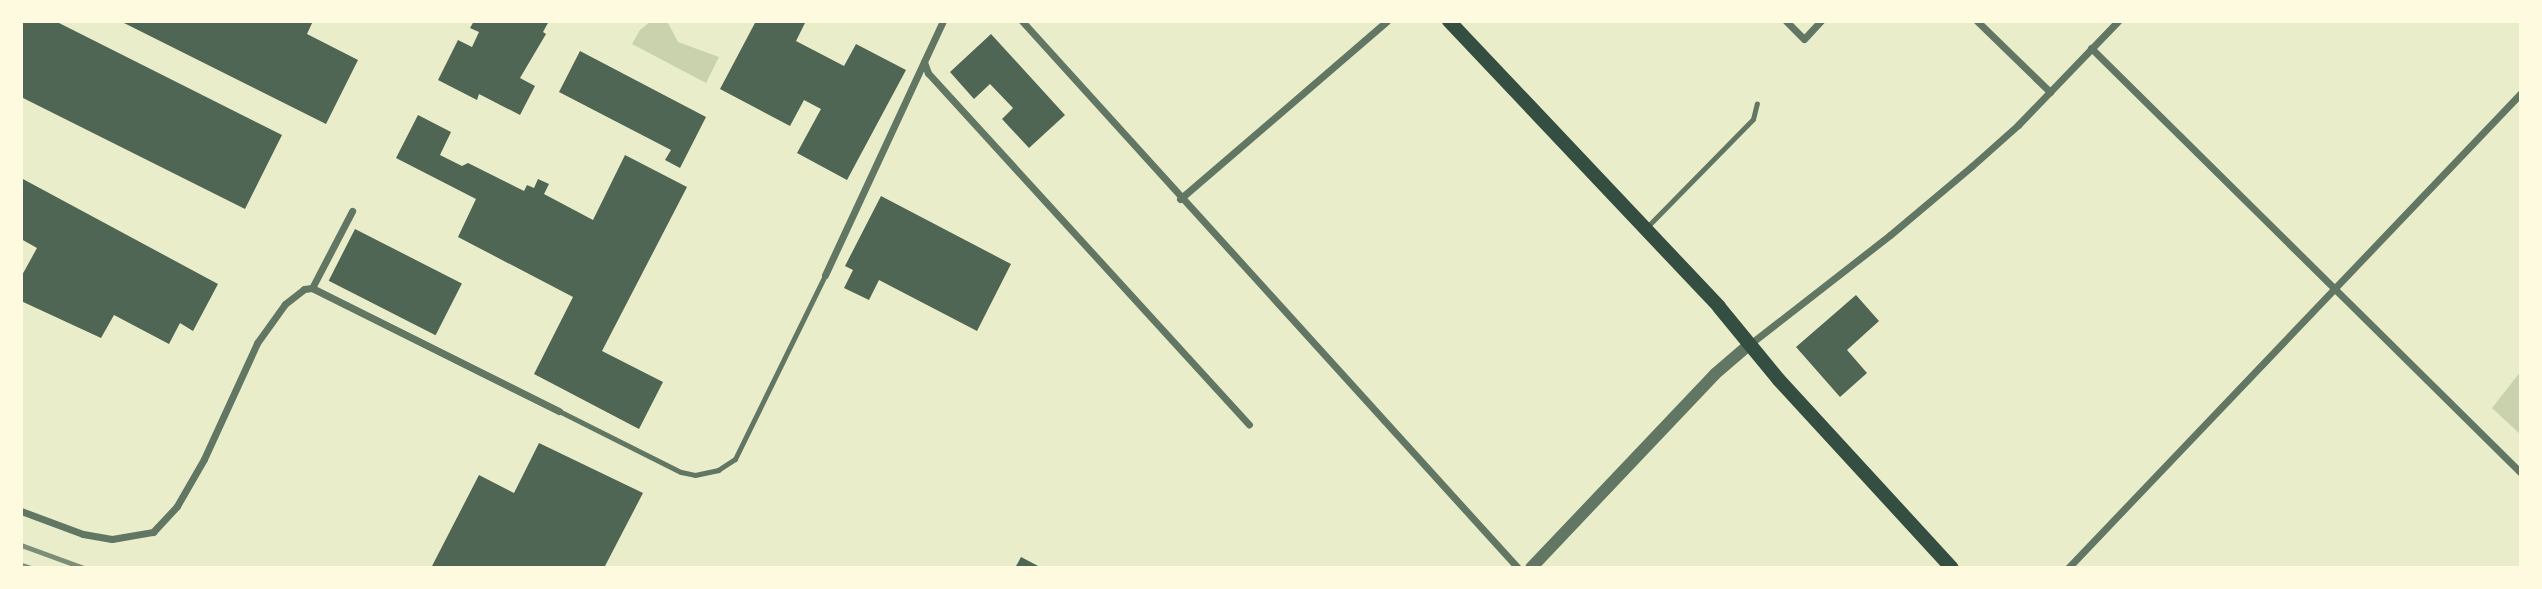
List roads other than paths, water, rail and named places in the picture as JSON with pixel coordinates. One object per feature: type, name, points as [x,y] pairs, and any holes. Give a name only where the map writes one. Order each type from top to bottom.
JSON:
[{"type":"main road","points":[[1449,21],[1646,229],[1952,568]]},
{"type":"street","points":[[825,275],[943,21]]},
{"type":"street","points":[[1022,21],[1180,199],[1518,568]]},
{"type":"street","points":[[1180,199],[1387,21]]},
{"type":"street","points":[[1786,21],[1804,39],[1821,21]]},
{"type":"street","points":[[1977,21],[2050,92]]},
{"type":"street","points":[[1531,568],[1715,374],[1890,235],[2018,125],[2118,21]]},
{"type":"street","points":[[2091,48],[2521,473]]},
{"type":"street","points":[[924,62],[937,83],[1249,425]]},
{"type":"street","points":[[2068,568],[2521,93]]},
{"type":"street","points":[[21,512],[53,525],[93,536],[112,538],[153,532],[177,506],[204,459],[257,343],[285,304],[308,288],[352,211]]},
{"type":"street","points":[[308,288],[559,411]]},
{"type":"lane","points":[[1646,229],[1753,120],[1757,103]]},
{"type":"lane","points":[[559,411],[681,472],[695,475],[718,470],[735,459],[825,275]]},
{"type":"railway","points":[[21,545],[84,568]]},
{"type":"railway","points":[[21,565],[31,568]]}]
